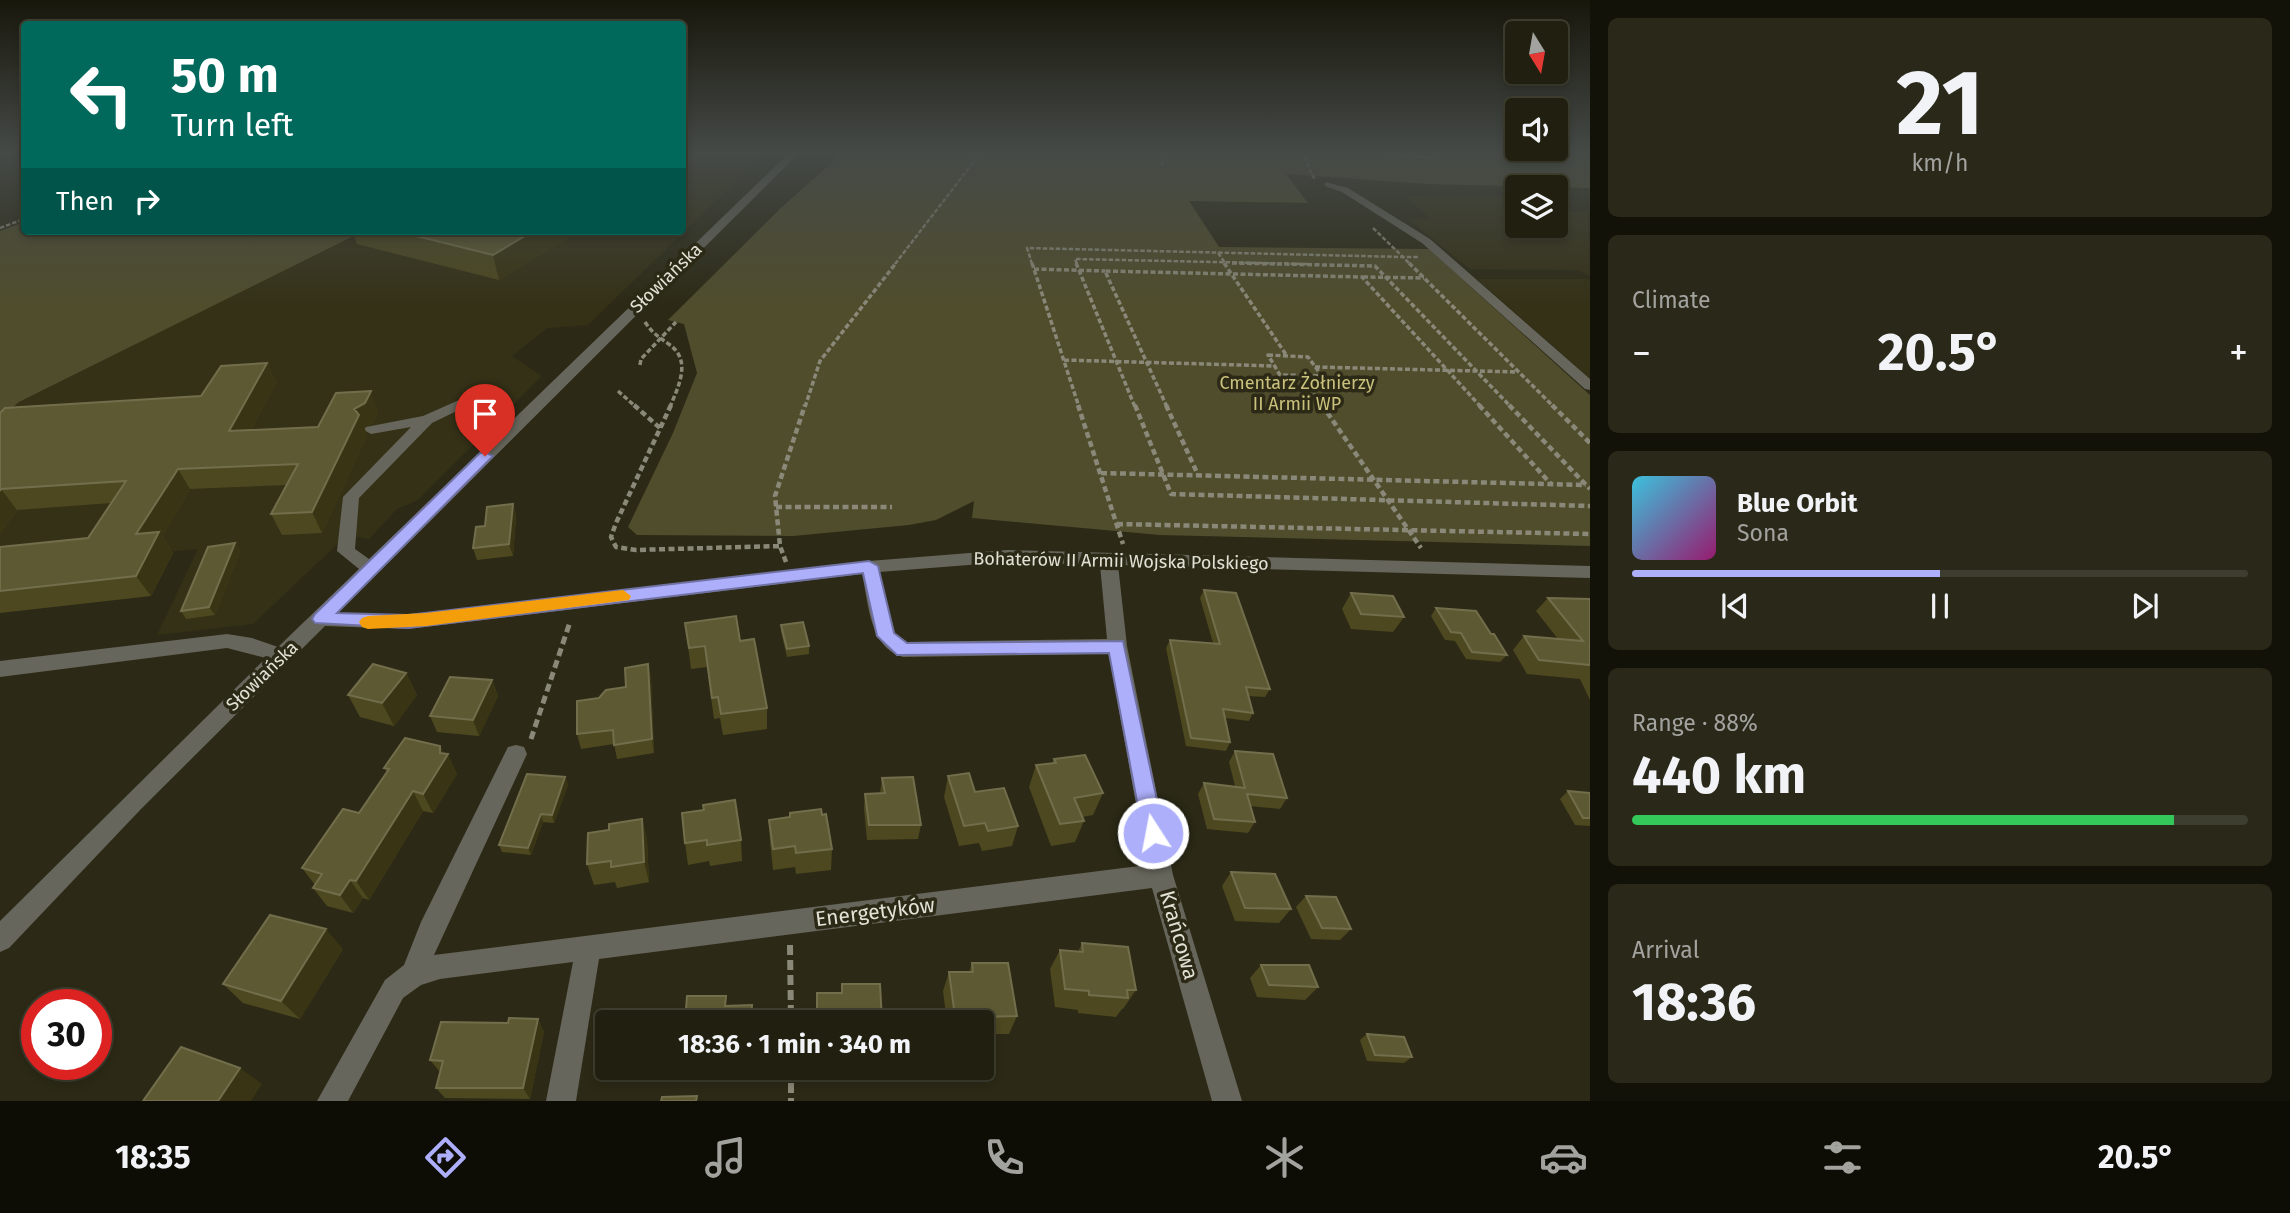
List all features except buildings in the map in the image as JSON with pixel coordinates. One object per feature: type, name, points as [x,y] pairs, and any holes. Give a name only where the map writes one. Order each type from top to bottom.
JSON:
[{"type":"street","name":"Słowiańska","points":[[0,939],[134,801],[744,202]]},
{"type":"street","points":[[1365,202],[1426,241],[1590,386]]},
{"type":"street","points":[[370,430],[427,420],[489,393]]},
{"type":"street","points":[[371,569],[346,551],[351,497],[427,420]]},
{"type":"street","name":"Bohaterów II Armii Wojska Polskiego","points":[[321,619],[408,622],[869,566],[1007,556],[1590,573]]},
{"type":"street","name":"Krańcowa","points":[[1108,559],[1117,646],[1161,874],[1227,1101]]},
{"type":"street","points":[[869,566],[886,636],[903,650],[1117,646]]},
{"type":"street","points":[[0,669],[227,641],[252,645],[282,656]]},
{"type":"street","points":[[414,974],[430,931],[516,754]]},
{"type":"street","name":"Energetyków","points":[[332,1101],[394,989],[414,974],[440,966],[1161,874]]},
{"type":"street","points":[[561,1101],[588,949]]},
{"type":"path","points":[[791,576],[780,546],[775,496],[820,361],[942,202]]},
{"type":"path","points":[[0,228],[21,220]]},
{"type":"path","points":[[1590,443],[1403,257],[1027,248],[1117,524],[1590,534]]},
{"type":"path","points":[[1217,252],[1287,356]]},
{"type":"path","points":[[1589,486],[1375,265],[1074,259],[1171,494],[1590,506]]},
{"type":"path","points":[[1034,270],[1425,279]]},
{"type":"path","points":[[1105,271],[1198,475]]},
{"type":"path","points":[[1362,277],[1551,484]]},
{"type":"path","points":[[645,322],[681,358],[682,377],[661,430],[611,537],[616,547],[636,550],[780,546]]},
{"type":"path","points":[[640,365],[641,359],[676,322]]},
{"type":"path","points":[[1268,355],[1308,356],[1322,376],[1280,375],[1275,366],[1268,355]]},
{"type":"path","points":[[1064,360],[1275,366]]},
{"type":"path","points":[[1315,367],[1519,372]]},
{"type":"path","points":[[1301,375],[1421,548]]},
{"type":"path","points":[[618,391],[661,430]]},
{"type":"path","points":[[1101,473],[1589,486]]},
{"type":"path","points":[[776,507],[892,507]]},
{"type":"path","points":[[516,754],[526,754],[572,615]]},
{"type":"path","points":[[790,923],[791,1010]]},
{"type":"path","points":[[791,1080],[791,1101]]},
{"type":"shaded area","points":[[686,202],[714,202],[686,230]]},
{"type":"shaded area","points":[[1411,202],[1505,202],[1505,238],[1568,238],[1568,212],[1588,212],[1590,276],[1578,270],[1470,269],[1408,219],[1431,219]]},
{"type":"shaded area","points":[[356,235],[681,235],[588,325],[547,328],[512,356],[542,376],[418,500],[397,509],[369,539],[347,535],[253,624],[157,635],[198,549],[0,568],[0,418],[19,402]]},
{"type":"shaded area","points":[[1477,279],[1590,279],[1590,379]]},
{"type":"green space","name":"Cmentarz Żołnierzy II Armii WP","points":[[787,202],[1190,202],[1219,247],[1429,249],[1590,395],[1590,546],[1160,535],[972,518],[974,501],[936,520],[909,525],[793,536],[637,535],[628,527],[673,433],[697,373],[684,324],[668,320]]},
{"type":"green space","points":[[21,223],[21,235],[356,235],[19,402],[0,418],[0,231]]},
{"type":"slow traffic","points":[[368,622],[408,622],[623,596]]},
{"type":"route","points":[[485,456],[321,619],[408,622],[869,566],[886,636],[903,650],[919,652],[1117,646],[1153,833]]}]
